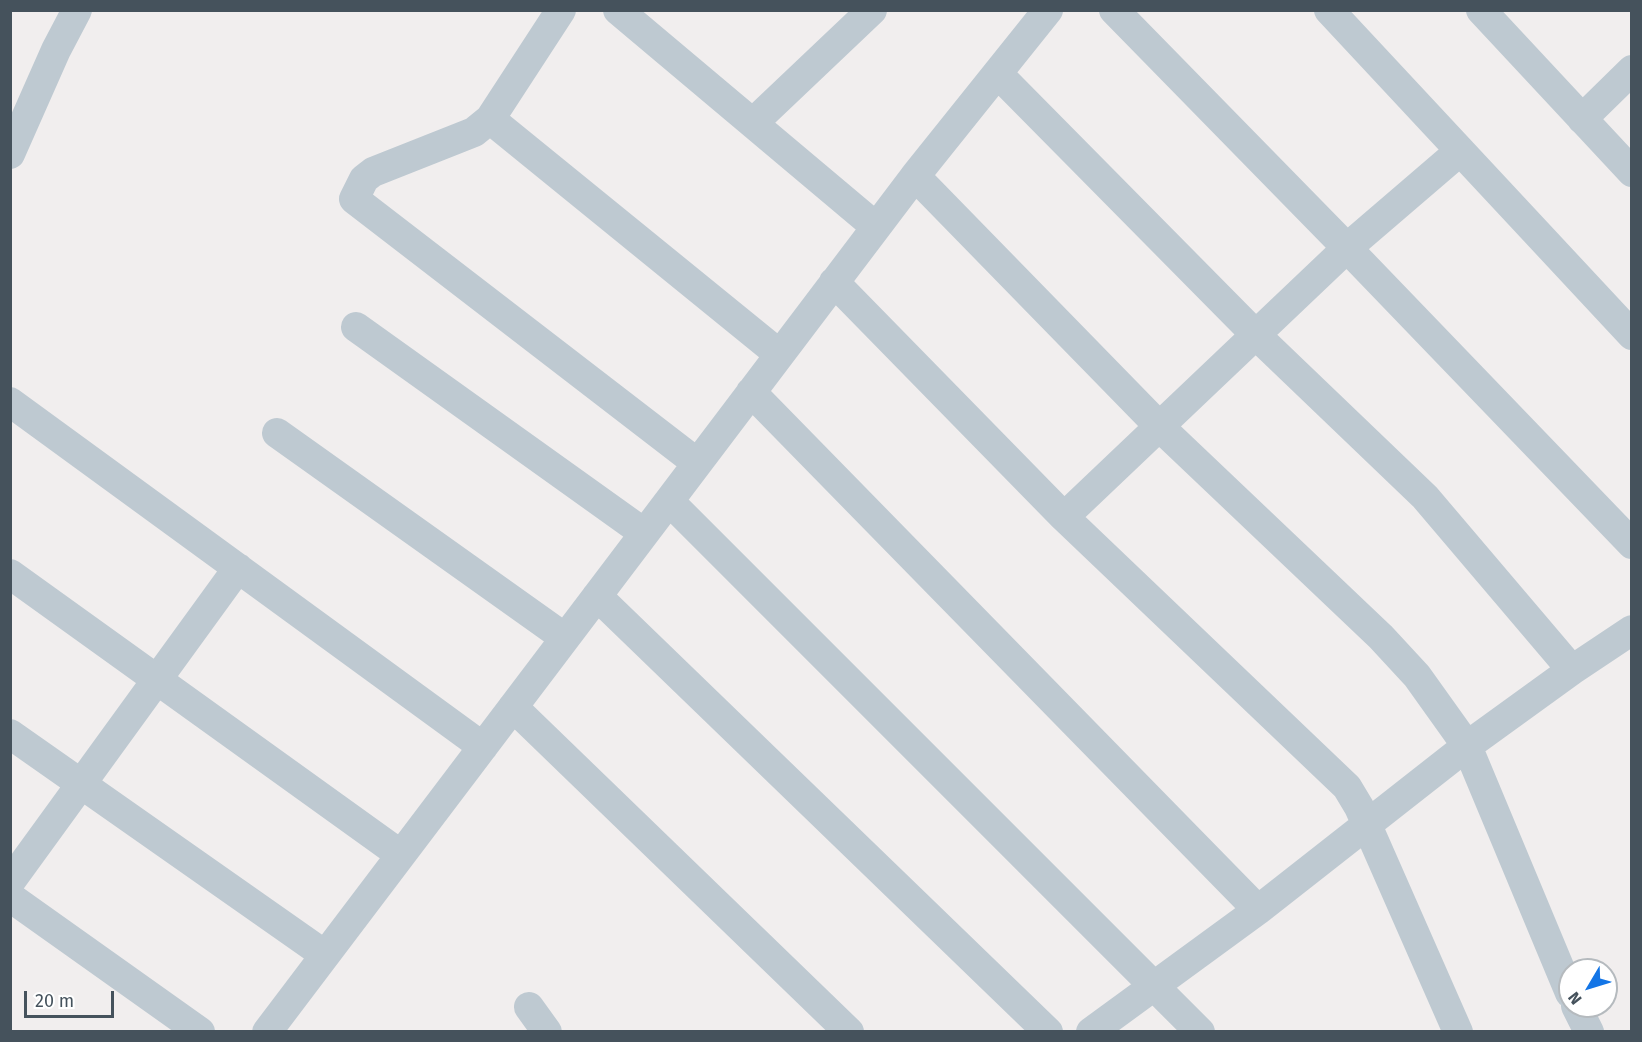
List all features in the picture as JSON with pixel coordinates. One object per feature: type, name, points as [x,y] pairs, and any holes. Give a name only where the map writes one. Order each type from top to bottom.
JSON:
[{"type":"street","points":[[10,154],[56,50],[77,10]]},
{"type":"street","points":[[561,10],[490,119],[474,132],[372,172],[364,179],[354,200],[698,463]]},
{"type":"street","points":[[753,123],[872,10]]},
{"type":"street","points":[[267,1032],[876,227],[1048,10]]},
{"type":"street","points":[[1114,10],[1632,544]]},
{"type":"street","points":[[1329,10],[1632,335]]},
{"type":"street","points":[[1481,10],[1632,172]]},
{"type":"street","points":[[628,13],[876,227]]},
{"type":"street","points":[[1582,119],[1632,70]]},
{"type":"street","points":[[998,74],[1257,336],[1425,497],[1572,670]]},
{"type":"street","points":[[490,119],[779,354]]},
{"type":"street","points":[[1064,517],[1347,248],[1460,151]]},
{"type":"street","points":[[915,176],[1160,427],[1380,636],[1418,676],[1467,746],[1558,971]]},
{"type":"street","points":[[834,282],[1064,517],[1347,787],[1359,807],[1458,1032]]},
{"type":"street","points":[[356,327],[644,533]]},
{"type":"street","points":[[751,392],[1258,910]]},
{"type":"street","points":[[10,402],[483,747]]},
{"type":"street","points":[[277,433],[565,638]]},
{"type":"street","points":[[669,501],[1200,1032]]},
{"type":"street","points":[[10,882],[238,568]]},
{"type":"street","points":[[10,574],[401,855]]},
{"type":"street","points":[[597,596],[1048,1032]]},
{"type":"street","points":[[1091,1032],[1258,910],[1467,746],[1632,630]]},
{"type":"street","points":[[513,707],[849,1032]]},
{"type":"street","points":[[10,734],[325,955]]},
{"type":"street","points":[[10,897],[200,1032]]},
{"type":"street","points":[[528,1008],[547,1032]]}]
